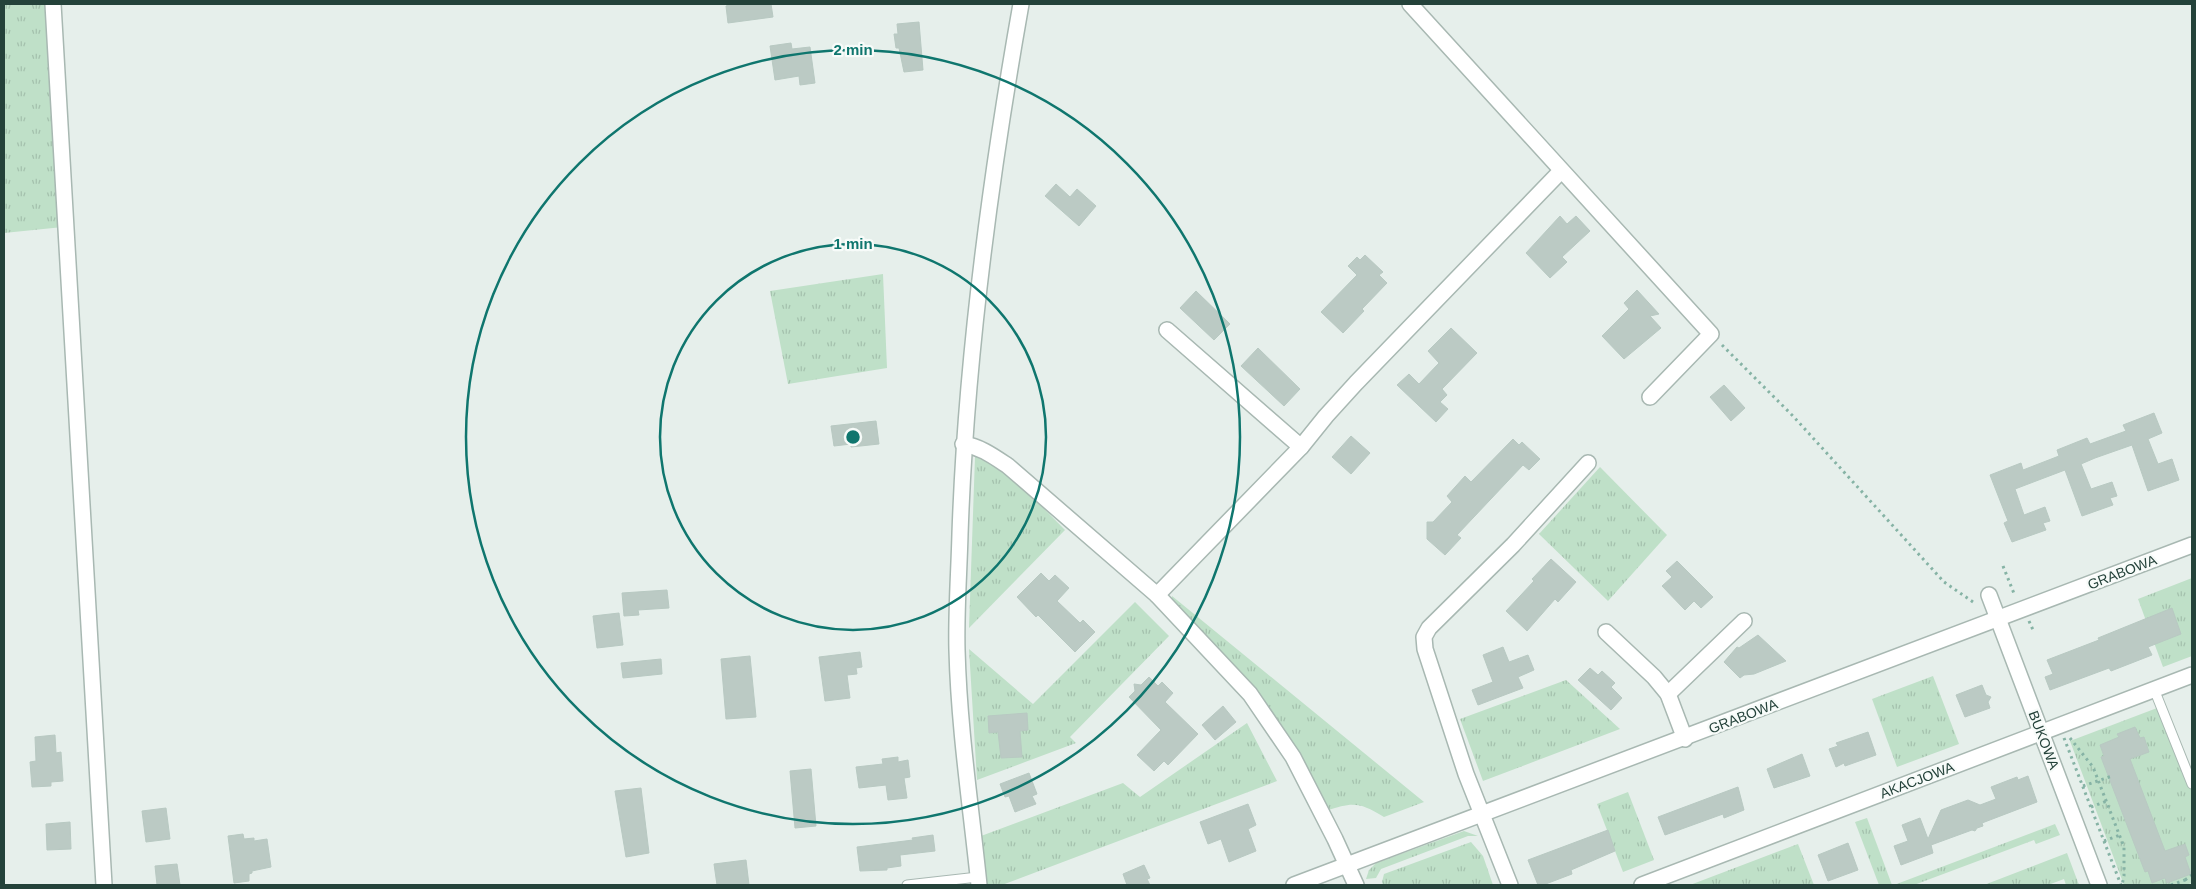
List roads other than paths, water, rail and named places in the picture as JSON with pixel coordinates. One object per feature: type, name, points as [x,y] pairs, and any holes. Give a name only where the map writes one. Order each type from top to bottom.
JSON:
[{"type":"street","points":[[53,4],[104,885]]},
{"type":"street","points":[[978,881],[957,657],[963,444],[980,267],[1007,81],[1021,4]]},
{"type":"street","points":[[1410,4],[1711,334],[1650,397]]},
{"type":"street","points":[[1158,595],[1301,447],[1338,403],[1561,171]]},
{"type":"street","points":[[1167,330],[1301,447]]},
{"type":"street","points":[[963,444],[982,449],[1008,466],[1158,595],[1230,670],[1266,715],[1293,757],[1356,885]]},
{"type":"street","points":[[1510,885],[1466,774],[1425,649],[1425,633],[1513,545],[1588,463]]},
{"type":"street","name":"GRABOWA","points":[[1294,885],[1685,739],[2192,546]]},
{"type":"street","name":"BUKOWA","points":[[1989,595],[2047,736],[2099,885]]},
{"type":"street","points":[[1668,694],[1744,621]]},
{"type":"street","points":[[1606,632],[1654,677],[1668,694],[1685,739]]},
{"type":"street","name":"AKACJOWA","points":[[1642,885],[2047,736],[2192,674]]},
{"type":"lane","points":[[2154,689],[2192,784]]},
{"type":"lane","points":[[907,885],[978,881]]}]
